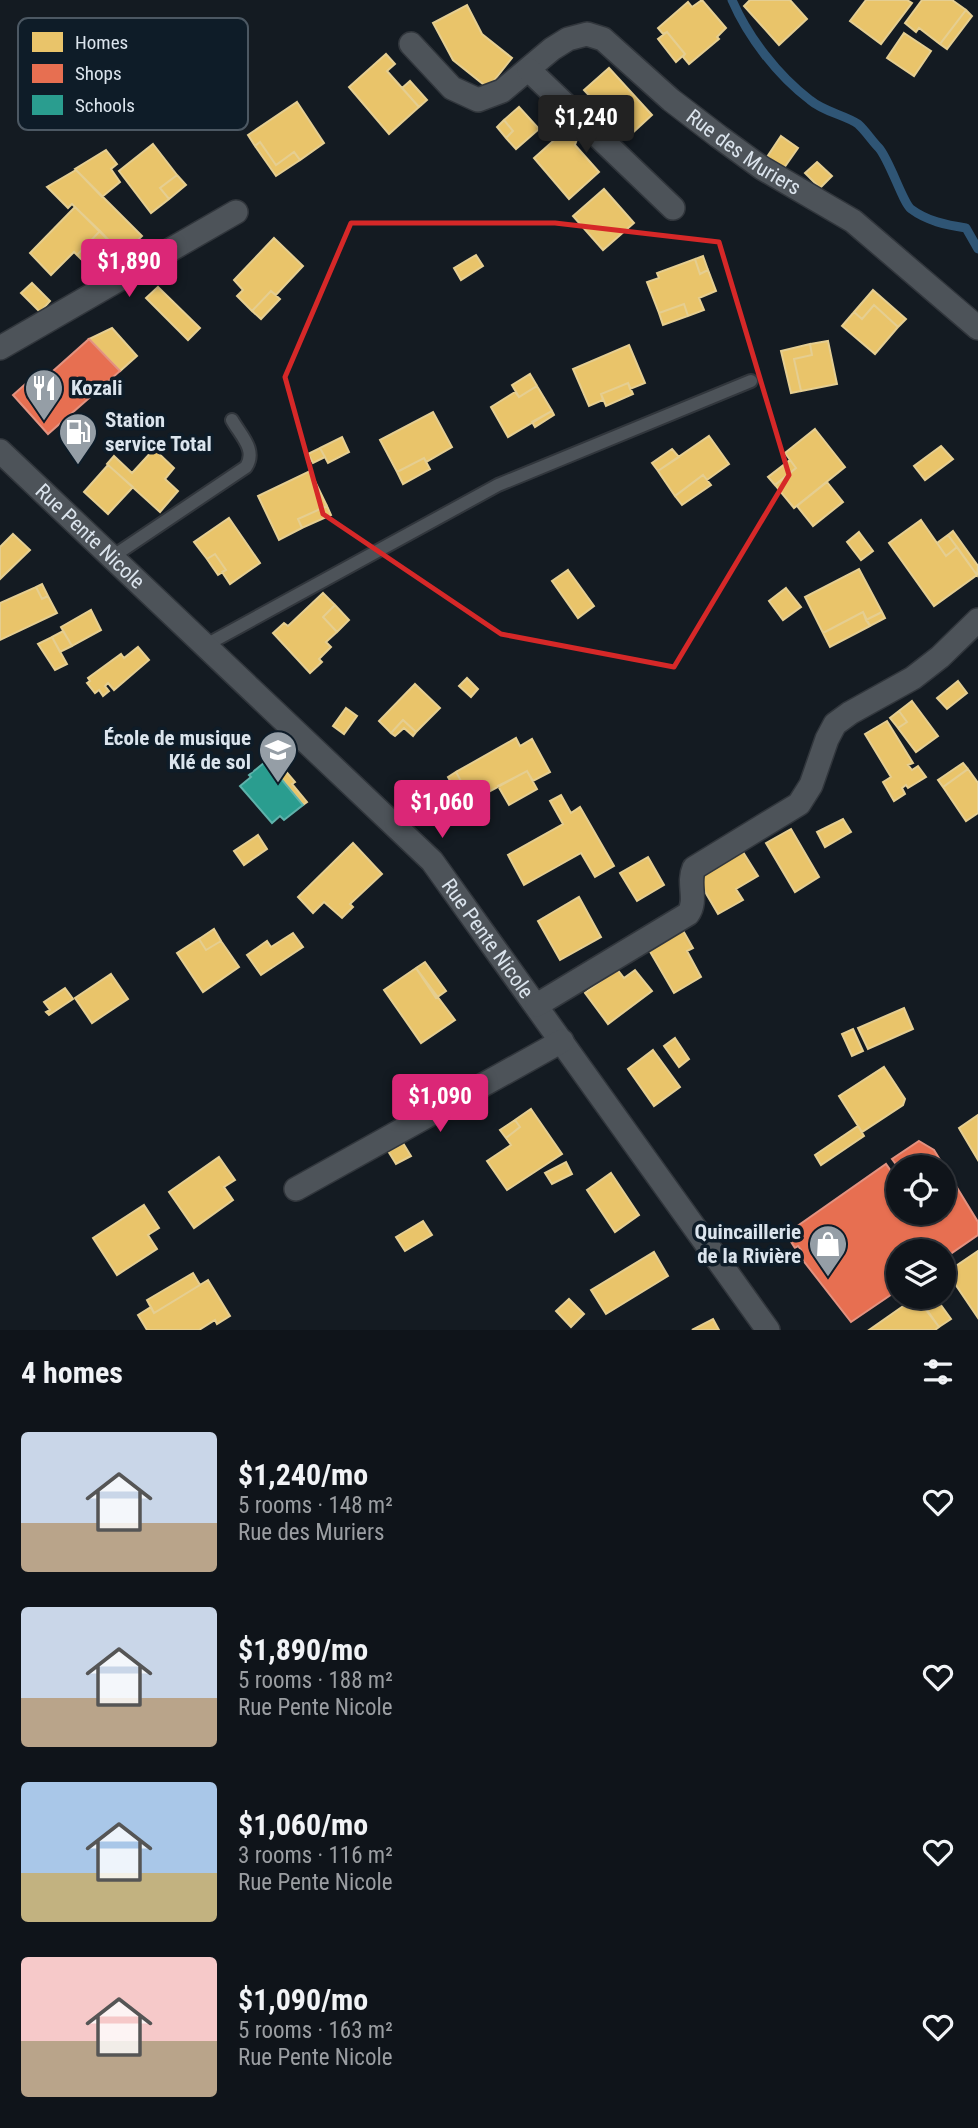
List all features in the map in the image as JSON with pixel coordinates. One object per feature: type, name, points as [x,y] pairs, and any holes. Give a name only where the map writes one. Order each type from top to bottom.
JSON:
[{"type":"street","name":"Rue des Muriers","points":[[411,44],[453,88],[478,100],[502,91],[568,39],[587,34],[603,39],[671,100],[718,136],[762,168],[853,221],[978,328]]},
{"type":"street","points":[[529,70],[673,208]]},
{"type":"street","points":[[0,348],[236,212]]},
{"type":"street","name":"Rue Pente Nicole","points":[[0,451],[432,861],[768,1330]]},
{"type":"street","points":[[537,1005],[688,914],[694,902],[690,879],[694,868],[799,804],[811,785],[835,724],[913,678],[978,621]]},
{"type":"street","points":[[296,1189],[562,1041]]},
{"type":"lane","points":[[206,645],[498,485],[751,381]]},
{"type":"lane","points":[[112,557],[246,467],[251,451],[232,420]]},
{"type":"highlighted area","points":[[351,223],[555,223],[719,242],[789,475],[674,667],[501,634],[323,514],[285,377]]},
{"type":"building: Homes","points":[[702,0],[726,28],[717,37],[719,39],[689,64],[683,57],[685,54],[667,32],[663,34],[658,28],[688,2],[692,7]]},
{"type":"building: Homes","points":[[750,0],[790,0],[807,19],[779,45],[744,6]]},
{"type":"building: Homes","points":[[866,0],[907,0],[912,3],[881,44],[850,21]]},
{"type":"building: Homes","points":[[922,0],[952,0],[966,10],[940,44],[919,28],[916,32],[905,23]]},
{"type":"building: Homes","points":[[467,5],[482,34],[512,58],[488,88],[453,60],[433,23]]},
{"type":"building: Homes","points":[[966,10],[972,16],[947,49],[940,44]]},
{"type":"building: Homes","points":[[667,32],[685,54],[676,62],[658,39]]},
{"type":"building: Homes","points":[[904,33],[931,51],[914,76],[887,58]]},
{"type":"building: Homes","points":[[386,54],[395,64],[387,71],[419,107],[389,134],[349,87]]},
{"type":"building: Homes","points":[[609,68],[652,115],[628,137],[584,90]]},
{"type":"building: Homes","points":[[410,81],[427,100],[419,107],[402,88]]},
{"type":"building: Homes","points":[[297,102],[324,143],[300,160],[294,152],[276,165],[260,142],[255,146],[248,135]]},
{"type":"building: Homes","points":[[519,107],[539,129],[516,149],[506,138],[513,131],[504,120]]},
{"type":"building: Homes","points":[[504,120],[513,131],[506,138],[497,127]]},
{"type":"building: Homes","points":[[570,126],[578,136],[575,145],[599,172],[569,199],[534,158]]},
{"type":"building: Homes","points":[[781,136],[798,148],[784,168],[767,157]]},
{"type":"building: Homes","points":[[260,142],[276,165],[294,152],[300,160],[276,176],[255,146]]},
{"type":"building: Homes","points":[[153,144],[177,175],[160,188],[169,199],[151,213],[119,171]]},
{"type":"building: Homes","points":[[106,150],[117,164],[111,169],[120,182],[102,197],[75,169]]},
{"type":"building: Homes","points":[[817,162],[832,176],[820,188],[805,173]]},
{"type":"building: Homes","points":[[76,170],[142,236],[123,255],[72,204],[68,208],[47,187]]},
{"type":"building: Homes","points":[[177,175],[186,185],[169,199],[160,188]]},
{"type":"building: Homes","points":[[604,189],[634,223],[603,250],[573,216]]},
{"type":"building: Homes","points":[[75,207],[100,231],[77,255],[74,252],[51,275],[30,253]]},
{"type":"building: Homes","points":[[100,231],[120,252],[98,276],[77,255]]},
{"type":"building: Homes","points":[[274,238],[303,266],[276,295],[271,291],[252,311],[237,296],[243,290],[234,280]]},
{"type":"building: Homes","points":[[476,255],[483,266],[461,280],[454,268]]},
{"type":"building: Homes","points":[[703,256],[708,270],[700,274],[695,259]]},
{"type":"building: Homes","points":[[695,259],[700,274],[708,270],[716,291],[699,298],[704,310],[688,316],[684,304],[659,313],[647,282],[659,278],[657,273]]},
{"type":"building: Homes","points":[[32,283],[50,301],[40,312],[21,293]]},
{"type":"building: Homes","points":[[158,287],[200,328],[188,340],[146,298]]},
{"type":"building: Homes","points":[[873,290],[906,319],[898,327],[874,305],[862,319],[854,312]]},
{"type":"building: Homes","points":[[271,291],[280,299],[261,319],[252,311]]},
{"type":"building: Homes","points":[[684,304],[688,316],[663,325],[659,313]]},
{"type":"building: Homes","points":[[874,305],[898,327],[875,354],[842,326],[854,312],[862,319]]},
{"type":"building: Homes","points":[[112,328],[137,356],[120,371],[89,339]]},
{"type":"building: Homes","points":[[828,341],[837,384],[801,391],[794,359],[812,355],[810,344]]},
{"type":"building: Homes","points":[[810,344],[812,355],[794,359],[801,391],[791,393],[781,351]]},
{"type":"building: Homes","points":[[629,345],[645,383],[630,389],[628,383],[601,394],[603,400],[589,406],[573,369]]},
{"type":"building: Homes","points":[[530,374],[537,386],[519,397],[512,385]]},
{"type":"building: Homes","points":[[628,383],[633,394],[606,406],[601,394]]},
{"type":"building: Homes","points":[[537,386],[552,411],[508,437],[491,407],[515,392],[519,397]]},
{"type":"building: Homes","points":[[552,411],[554,415],[535,427],[532,422]]},
{"type":"building: Homes","points":[[433,412],[452,447],[426,462],[424,458],[397,472],[380,440]]},
{"type":"building: Homes","points":[[815,429],[845,467],[794,508],[775,485],[796,468],[785,453]]},
{"type":"building: Homes","points":[[709,436],[729,464],[707,480],[703,475],[675,496],[658,471]]},
{"type":"building: Homes","points":[[342,437],[349,452],[328,463],[320,448]]},
{"type":"building: Homes","points":[[941,446],[953,459],[925,480],[914,466]]},
{"type":"building: Homes","points":[[320,448],[325,457],[313,463],[308,454]]},
{"type":"building: Homes","points":[[154,449],[174,468],[165,479],[178,491],[160,512],[107,464],[114,456],[132,473]]},
{"type":"building: Homes","points":[[672,449],[679,457],[658,471],[652,463]]},
{"type":"building: Homes","points":[[424,458],[430,469],[403,484],[397,472]]},
{"type":"building: Homes","points":[[790,460],[796,468],[775,485],[768,477]]},
{"type":"building: Homes","points":[[108,465],[133,487],[108,514],[84,492]]},
{"type":"building: Homes","points":[[310,471],[327,506],[298,519],[302,528],[279,540],[258,496]]},
{"type":"building: Homes","points":[[703,475],[711,485],[682,505],[675,496]]},
{"type":"building: Homes","points":[[827,482],[843,502],[813,526],[797,506]]},
{"type":"building: Homes","points":[[327,506],[331,515],[302,528],[298,519]]},
{"type":"building: Homes","points":[[229,518],[260,563],[230,584],[222,572],[226,570],[215,554],[207,559],[194,542]]},
{"type":"building: Homes","points":[[921,520],[946,556],[957,547],[977,575],[934,606],[889,543]]},
{"type":"building: Homes","points":[[953,531],[978,566],[977,575],[948,535]]},
{"type":"building: Homes","points":[[859,532],[873,551],[861,560],[847,542]]},
{"type":"building: Homes","points":[[13,534],[30,550],[0,579],[0,547]]},
{"type":"building: Homes","points":[[948,535],[957,547],[946,556],[937,543]]},
{"type":"building: Homes","points":[[215,554],[226,570],[218,575],[207,559]]},
{"type":"building: Homes","points":[[859,569],[882,612],[866,620],[863,612],[823,633],[805,597]]},
{"type":"building: Homes","points":[[568,570],[594,606],[578,618],[552,581]]},
{"type":"building: Homes","points":[[42,584],[48,596],[42,599],[36,587]]},
{"type":"building: Homes","points":[[36,587],[42,599],[48,596],[57,613],[0,640],[0,603]]},
{"type":"building: Homes","points":[[786,588],[801,607],[783,620],[769,601]]},
{"type":"building: Homes","points":[[323,593],[335,605],[323,617],[337,632],[326,642],[331,647],[319,659],[322,662],[310,673],[273,633],[284,623],[288,626]]},
{"type":"building: Homes","points":[[335,605],[349,620],[337,632],[323,617]]},
{"type":"building: Homes","points":[[91,610],[101,630],[72,646],[61,627]]},
{"type":"building: Homes","points":[[863,612],[870,626],[830,647],[823,633]]},
{"type":"building: Homes","points":[[882,612],[885,618],[870,626],[866,620]]},
{"type":"building: Homes","points":[[63,631],[72,646],[60,652],[52,637]]},
{"type":"building: Homes","points":[[52,637],[67,664],[55,670],[38,644]]},
{"type":"building: Homes","points":[[138,647],[149,660],[114,690],[108,683],[105,686],[109,691],[103,696],[99,690],[95,693],[87,683],[90,681],[88,678],[121,654],[124,658]]},
{"type":"building: Homes","points":[[467,678],[478,689],[471,697],[459,686]]},
{"type":"building: Homes","points":[[958,681],[967,693],[947,709],[937,698]]},
{"type":"building: Homes","points":[[415,684],[440,708],[416,732],[403,720],[391,733],[379,721]]},
{"type":"building: Homes","points":[[912,701],[938,736],[916,752],[898,728],[907,722],[899,711]]},
{"type":"building: Homes","points":[[346,708],[357,716],[344,734],[333,726]]},
{"type":"building: Homes","points":[[899,711],[907,722],[898,728],[890,718]]},
{"type":"building: Homes","points":[[403,720],[416,732],[413,736],[404,728],[395,736],[391,733]]},
{"type":"building: Homes","points":[[887,721],[913,763],[908,765],[912,770],[918,766],[926,777],[908,788],[906,785],[902,788],[905,794],[894,801],[883,782],[891,777],[865,734]]},
{"type":"building: Homes","points":[[516,738],[520,746],[532,739],[550,772],[533,781],[527,771],[472,801],[456,772]]},
{"type":"building: Homes","points":[[963,763],[968,769],[943,787],[938,780]]},
{"type":"building: Homes","points":[[283,768],[307,802],[303,805],[277,774]]},
{"type":"building: Homes","points":[[968,769],[978,783],[978,813],[966,821],[943,787]]},
{"type":"building: Homes","points":[[527,771],[537,789],[509,805],[498,786]]},
{"type":"building: Homes","points":[[456,772],[472,801],[464,806],[448,777]]},
{"type":"building: Homes","points":[[561,795],[571,813],[580,807],[614,866],[595,877],[581,853],[524,885],[508,855],[563,824],[550,801]]},
{"type":"building: Homes","points":[[843,819],[851,832],[825,847],[817,832]]},
{"type":"building: Homes","points":[[791,829],[819,877],[795,892],[766,843]]},
{"type":"building: Homes","points":[[258,835],[267,849],[244,865],[234,851]]},
{"type":"building: Homes","points":[[353,843],[382,874],[350,904],[353,907],[342,918],[324,902],[313,913],[298,897]]},
{"type":"building: Homes","points":[[743,852],[758,876],[736,889],[743,900],[718,914],[697,878]]},
{"type":"building: Homes","points":[[648,857],[664,885],[637,901],[620,873]]},
{"type":"building: Homes","points":[[579,897],[601,937],[560,960],[538,921]]},
{"type":"building: Homes","points":[[681,927],[693,948],[687,951],[701,977],[674,993],[649,950],[666,941],[664,937]]},
{"type":"building: Homes","points":[[214,929],[221,941],[206,950],[199,939]]},
{"type":"building: Homes","points":[[293,933],[303,947],[261,975],[247,955],[267,941],[271,947]]},
{"type":"building: Homes","points":[[199,939],[206,950],[221,941],[239,967],[203,992],[177,953]]},
{"type":"building: Homes","points":[[425,962],[446,991],[436,998],[416,968]]},
{"type":"building: Homes","points":[[416,968],[455,1020],[421,1043],[384,990]]},
{"type":"building: Homes","points":[[617,969],[624,978],[635,970],[652,991],[608,1024],[585,993]]},
{"type":"building: Homes","points":[[111,974],[128,999],[92,1023],[75,998]]},
{"type":"building: Homes","points":[[65,988],[73,999],[49,1015],[46,1012],[50,1010],[44,1002]]},
{"type":"building: Homes","points":[[904,1008],[913,1029],[868,1049],[858,1028]]},
{"type":"building: Homes","points":[[853,1029],[863,1051],[852,1056],[842,1034]]},
{"type":"building: Homes","points":[[675,1038],[689,1059],[679,1067],[664,1046]]},
{"type":"building: Homes","points":[[653,1050],[680,1087],[654,1106],[628,1069]]},
{"type":"building: Homes","points":[[884,1067],[905,1099],[903,1105],[862,1132],[839,1096]]},
{"type":"building: Homes","points":[[531,1109],[562,1154],[507,1190],[487,1161],[511,1145],[506,1138],[520,1127],[515,1120]]},
{"type":"building: Homes","points":[[978,1115],[978,1160],[959,1128]]},
{"type":"building: Homes","points":[[515,1120],[520,1127],[506,1138],[500,1130]]},
{"type":"building: Homes","points":[[858,1126],[864,1136],[821,1165],[815,1155]]},
{"type":"building: Homes","points":[[403,1143],[411,1156],[396,1164],[388,1151]]},
{"type":"building: Homes","points":[[219,1157],[235,1180],[224,1187],[233,1200],[194,1228],[169,1192]]},
{"type":"building: Homes","points":[[566,1162],[572,1174],[552,1184],[545,1173]]},
{"type":"building: Homes","points":[[611,1173],[639,1215],[615,1232],[587,1190]]},
{"type":"building: Homes","points":[[144,1205],[159,1228],[148,1235],[157,1249],[117,1275],[93,1238]]},
{"type":"building: Homes","points":[[423,1221],[432,1235],[405,1251],[396,1237]]},
{"type":"building: Homes","points":[[978,1251],[978,1318],[956,1285],[956,1266]]},
{"type":"building: Homes","points":[[654,1252],[668,1276],[606,1314],[591,1290]]},
{"type":"building: Homes","points":[[193,1273],[200,1285],[154,1313],[147,1300]]},
{"type":"building: Homes","points":[[208,1280],[230,1316],[217,1324],[215,1320],[199,1330],[147,1330],[138,1315],[151,1307],[154,1313]]},
{"type":"building: Homes","points":[[569,1299],[584,1314],[571,1327],[556,1311]]},
{"type":"building: Homes","points":[[899,1309],[925,1309],[939,1327],[935,1330],[869,1330]]},
{"type":"building: Homes","points":[[926,1309],[944,1309],[951,1319],[939,1327]]},
{"type":"building: Homes","points":[[713,1319],[719,1330],[692,1330]]},
{"type":"building: Shops","points":[[89,339],[120,371],[48,434],[13,395],[39,372],[44,379]]},
{"type":"building: Shops","points":[[919,1141],[937,1155],[898,1155]]},
{"type":"building: Shops","points":[[886,1164],[886,1225],[956,1225],[956,1186],[978,1222],[978,1235],[956,1250],[956,1239],[886,1239],[886,1298],[851,1322],[802,1259],[801,1250],[798,1246],[795,1248],[786,1234]]},
{"type":"building: Schools","points":[[270,758],[280,770],[277,774],[303,805],[284,820],[280,816],[272,823],[240,786]]},
{"type":"waterway","points":[[732,0],[755,42],[775,68],[816,104],[853,121],[863,129],[883,154],[911,209],[937,222],[966,228],[978,249]]},
{"type":"place","name":"Kozali","points":[[44,422]]},
{"type":"place","name":"Station service Total","points":[[78,466]]},
{"type":"place","name":"École de musique Klé de sol","points":[[278,784]]},
{"type":"place","name":"Quincaillerie de la Rivière","points":[[828,1278]]}]
